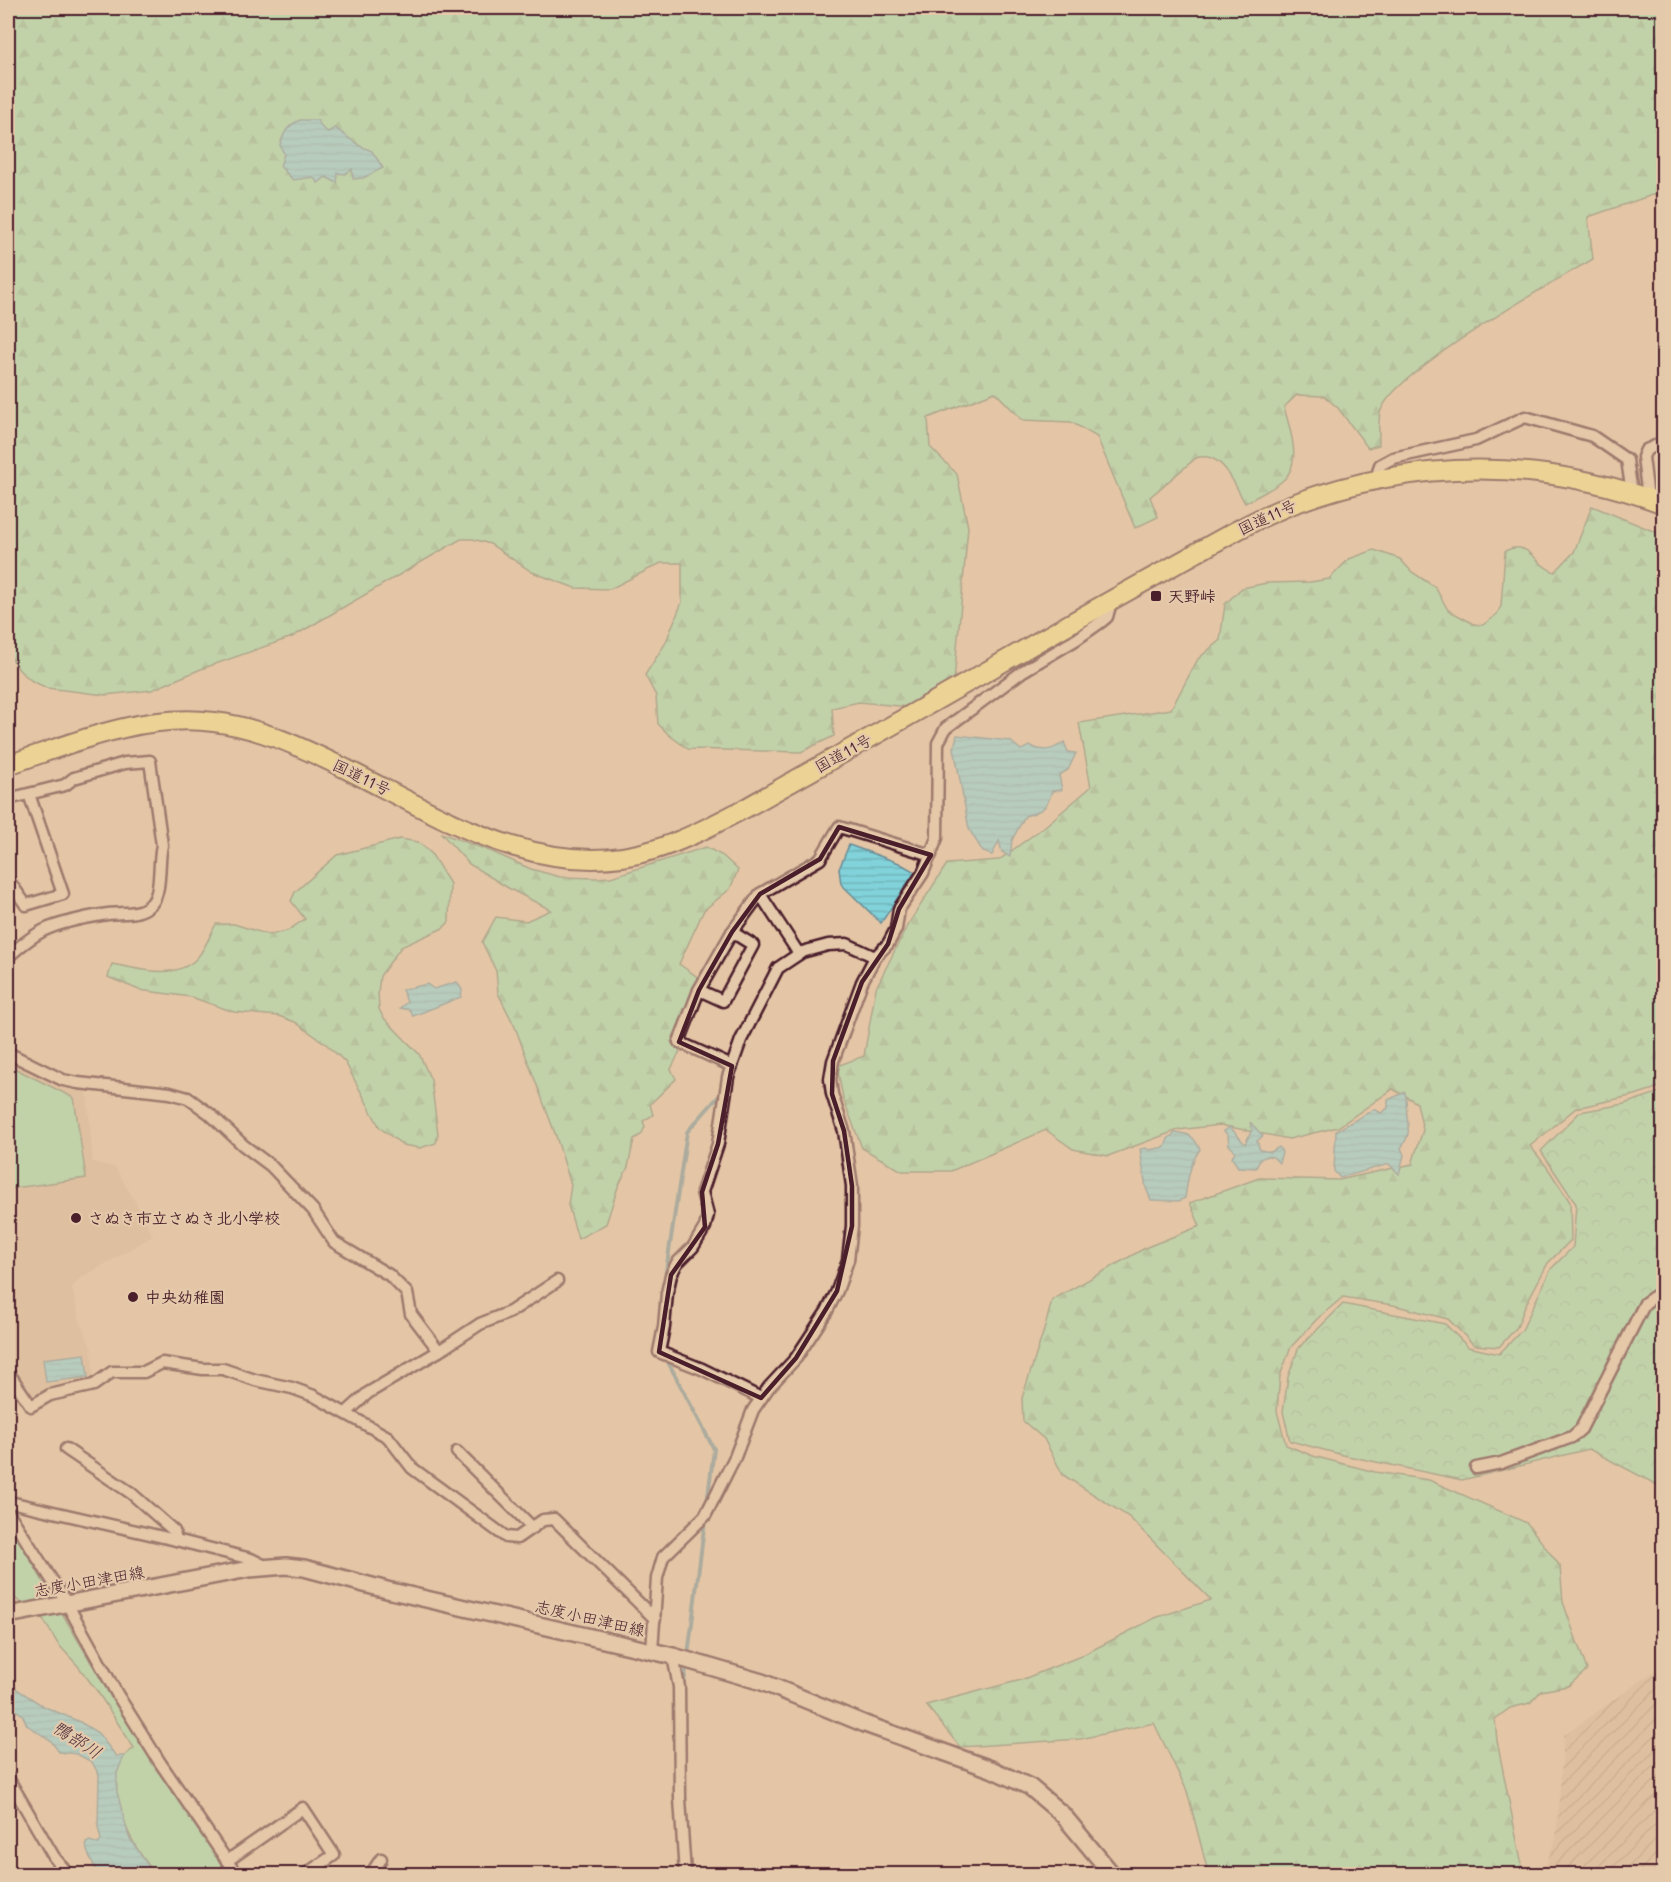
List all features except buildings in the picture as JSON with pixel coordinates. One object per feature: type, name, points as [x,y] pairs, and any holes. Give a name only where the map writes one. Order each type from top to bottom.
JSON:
[{"type":"highway","name":"国道11号","points":[[8,765],[107,731],[145,723],[180,719],[216,722],[251,729],[308,750],[472,831],[511,846],[551,856],[585,859],[615,857],[651,851],[687,839],[1106,602],[1243,527],[1291,505],[1344,487],[1376,480],[1464,470],[1529,471],[1594,482],[1648,498]]},
{"type":"main road","name":"志度小田津田線","points":[[8,1615],[267,1567],[304,1568],[387,1590],[673,1656],[762,1682],[865,1724],[928,1745],[1030,1787],[1063,1815],[1112,1875]]},
{"type":"street","points":[[1376,480],[1380,465],[1393,458],[1476,440],[1525,417],[1592,436],[1628,460],[1648,498]]},
{"type":"street","points":[[1648,498],[1644,457],[1646,450],[1664,442]]},
{"type":"street","points":[[652,1651],[657,1578],[663,1557],[705,1516],[735,1457],[753,1410],[796,1358],[827,1311],[848,1260],[852,1226],[852,1186],[844,1131],[832,1094],[830,1079],[833,1062],[862,982],[875,957],[888,944],[896,929],[899,909],[923,873],[937,838],[938,743],[946,728],[1023,671],[1101,622],[1109,610],[1106,602]]},
{"type":"street","points":[[8,800],[64,785],[74,778],[125,763],[150,761],[162,845],[159,856],[158,892],[151,904],[137,912],[108,914],[49,928],[21,945],[8,957]]},
{"type":"street","points":[[8,880],[26,905],[63,894],[29,794]]},
{"type":"street","points":[[732,1066],[679,1042],[699,990],[732,932],[760,894],[819,859],[838,827],[931,855]]},
{"type":"street","points":[[760,894],[799,954]]},
{"type":"street","points":[[699,990],[723,1001],[753,945],[732,932]]},
{"type":"street","points":[[761,1398],[702,1369],[659,1352],[671,1275],[677,1263],[693,1247],[705,1227],[708,1215],[702,1192],[718,1143],[728,1077],[741,1040],[778,968],[799,954],[828,945],[847,944],[875,957]]},
{"type":"street","points":[[8,1053],[63,1080],[170,1093],[188,1098],[271,1166],[314,1210],[334,1242],[389,1275],[407,1293],[411,1314],[439,1351]]},
{"type":"street","points":[[346,1413],[368,1393],[480,1324],[510,1312],[557,1281]]},
{"type":"street","points":[[1476,1468],[1501,1463],[1562,1441],[1572,1437],[1581,1429],[1645,1303],[1664,1290]]},
{"type":"street","points":[[8,1372],[31,1406],[50,1395],[94,1385],[112,1372],[144,1372],[162,1364],[203,1369],[224,1368],[255,1380],[292,1388],[314,1396],[388,1437],[412,1468],[506,1537],[517,1538],[543,1521],[554,1519],[655,1620]]},
{"type":"street","points":[[66,1449],[131,1493],[174,1531],[176,1540]]},
{"type":"street","points":[[458,1452],[532,1528]]},
{"type":"street","points":[[8,1503],[176,1540],[251,1559],[267,1567]]},
{"type":"street","points":[[8,1512],[159,1761],[236,1875]]},
{"type":"street","points":[[673,1656],[679,1687],[680,1799],[685,1875]]},
{"type":"street","points":[[8,1778],[54,1857],[68,1875]]},
{"type":"street","points":[[227,1861],[303,1808],[334,1855],[306,1875]]},
{"type":"street","points":[[371,1875],[381,1859]]},
{"type":"highlighted area","points":[[839,827],[931,855],[899,909],[888,944],[862,982],[833,1061],[832,1094],[844,1131],[852,1186],[852,1226],[837,1291],[796,1358],[761,1398],[659,1352],[671,1275],[705,1227],[702,1192],[718,1144],[732,1066],[679,1042],[699,990],[732,932],[760,894],[820,859]]},
{"type":"shaded area","name":"さぬき市立さぬき北小学校","points":[[8,1057],[87,1090],[93,1162],[115,1167],[153,1236],[78,1280],[72,1288],[80,1320],[92,1350],[94,1382],[31,1399],[8,1365]]},
{"type":"shaded area","points":[[1663,1665],[1663,1874],[1542,1874],[1556,1838],[1564,1735]]},
{"type":"green space","points":[[8,8],[1663,8],[1663,168],[1656,174],[1658,193],[1588,217],[1593,259],[1475,330],[1412,375],[1390,396],[1380,413],[1379,445],[1368,448],[1338,408],[1324,396],[1297,395],[1284,407],[1292,436],[1294,456],[1288,475],[1277,485],[1245,503],[1232,478],[1220,464],[1214,459],[1196,458],[1150,497],[1158,517],[1135,528],[1097,437],[1071,422],[1022,420],[995,392],[928,418],[930,447],[957,474],[968,527],[954,681],[909,707],[859,702],[832,708],[834,736],[801,752],[688,749],[658,724],[656,696],[645,675],[665,644],[682,602],[682,563],[661,563],[610,589],[575,588],[532,572],[490,544],[473,539],[461,539],[292,637],[201,669],[152,690],[105,695],[47,688],[32,681],[19,670],[8,652]]},
{"type":"green space","points":[[1592,506],[1663,535],[1663,1086],[1635,1095],[1576,1108],[1530,1146],[1570,1202],[1571,1240],[1548,1263],[1526,1304],[1517,1327],[1499,1347],[1474,1345],[1448,1319],[1393,1305],[1343,1297],[1317,1319],[1291,1347],[1280,1376],[1277,1411],[1286,1445],[1313,1456],[1375,1472],[1429,1480],[1527,1523],[1560,1566],[1563,1602],[1587,1670],[1568,1686],[1541,1691],[1530,1703],[1510,1708],[1495,1719],[1497,1741],[1522,1874],[1207,1874],[1187,1791],[1154,1723],[1080,1739],[960,1747],[926,1705],[1021,1680],[1081,1656],[1155,1618],[1211,1600],[1129,1517],[1063,1475],[1044,1439],[1023,1421],[1022,1398],[1052,1300],[1147,1247],[1200,1226],[1190,1203],[1259,1178],[1339,1180],[1412,1164],[1423,1130],[1417,1103],[1393,1089],[1338,1127],[1289,1139],[1220,1125],[1178,1130],[1108,1156],[1073,1149],[1046,1130],[951,1171],[902,1171],[862,1148],[843,1098],[837,1066],[864,1056],[876,988],[907,926],[947,864],[999,860],[1044,827],[1091,787],[1079,723],[1171,709],[1198,659],[1220,640],[1225,604],[1242,588],[1267,583],[1329,579],[1349,559],[1374,550],[1400,559],[1412,572],[1435,587],[1448,610],[1474,624],[1483,625],[1497,614],[1501,606],[1505,551],[1521,548],[1555,572],[1574,552]]},
{"type":"green space","points":[[441,833],[531,869],[560,877],[611,877],[706,847],[723,856],[738,870],[730,889],[704,910],[679,964],[699,978],[671,1042],[680,1051],[671,1069],[676,1079],[650,1104],[653,1115],[643,1121],[645,1127],[641,1135],[634,1139],[628,1167],[618,1187],[606,1224],[578,1239],[568,1205],[571,1185],[556,1136],[515,1027],[498,993],[496,971],[482,942],[496,917],[526,921],[551,910],[469,864]]},
{"type":"green space","points":[[400,839],[418,842],[431,853],[450,884],[449,922],[443,928],[401,947],[380,976],[378,993],[379,1009],[383,1017],[419,1054],[431,1080],[438,1134],[436,1143],[420,1148],[403,1145],[380,1128],[345,1062],[326,1044],[295,1022],[279,1016],[234,1012],[191,997],[139,990],[108,977],[112,964],[157,972],[188,965],[200,954],[216,924],[234,924],[269,935],[287,931],[305,919],[291,901],[295,892],[337,855]]},
{"type":"green space","points":[[8,1065],[74,1098],[86,1178],[8,1189]]},
{"type":"green space","points":[[1663,1091],[1663,1488],[1589,1449],[1462,1480],[1343,1455],[1290,1441],[1283,1412],[1288,1377],[1298,1349],[1343,1304],[1445,1324],[1468,1347],[1499,1354],[1522,1330],[1551,1269],[1573,1247],[1576,1204],[1541,1151],[1580,1112],[1624,1104]]},
{"type":"green space","points":[[8,1522],[111,1696],[232,1874],[157,1874],[138,1851],[123,1819],[116,1785],[118,1770],[124,1757],[134,1748],[97,1691],[58,1644],[43,1619],[8,1593]]},
{"type":"water","points":[[300,120],[317,120],[328,132],[335,128],[360,146],[372,151],[383,168],[363,178],[353,179],[352,169],[345,174],[338,173],[337,183],[326,177],[318,183],[313,177],[293,180],[280,166],[284,154],[280,145],[287,130]]},
{"type":"water","points":[[957,735],[1010,741],[1021,750],[1030,746],[1047,750],[1064,742],[1068,752],[1076,753],[1068,770],[1059,775],[1062,790],[1052,791],[1043,808],[1025,816],[1012,840],[1010,857],[1002,852],[999,841],[992,855],[983,852],[969,829],[954,748]]},
{"type":"water","points":[[849,845],[899,863],[915,872],[881,923],[841,884],[839,869]]},
{"type":"water","points":[[457,982],[462,990],[461,997],[413,1016],[410,1010],[400,1008],[407,1002],[402,990],[427,984],[434,989]]},
{"type":"water","points":[[1405,1092],[1408,1133],[1401,1148],[1404,1155],[1399,1174],[1389,1164],[1340,1178],[1334,1171],[1336,1131],[1374,1109],[1381,1113],[1388,1108],[1388,1100]]},
{"type":"water","points":[[1250,1122],[1263,1136],[1257,1141],[1260,1150],[1271,1152],[1279,1147],[1282,1152],[1279,1163],[1273,1157],[1267,1156],[1260,1159],[1256,1168],[1238,1167],[1232,1158],[1235,1151],[1229,1145],[1228,1135],[1224,1131],[1230,1127],[1245,1144],[1252,1130]]},
{"type":"water","points":[[1175,1133],[1190,1136],[1200,1149],[1191,1167],[1185,1198],[1179,1201],[1151,1200],[1146,1188],[1140,1149],[1165,1147],[1168,1139]]},
{"type":"water","points":[[85,1354],[88,1377],[46,1382],[43,1359]]},
{"type":"water","name":"鴨部川","points":[[8,1680],[18,1690],[43,1706],[80,1722],[98,1733],[116,1756],[124,1756],[117,1773],[117,1792],[129,1837],[149,1867],[149,1874],[98,1874],[87,1851],[86,1843],[90,1841],[98,1844],[101,1840],[98,1827],[99,1775],[92,1762],[77,1754],[59,1752],[51,1741],[27,1725],[22,1714],[8,1706]]},
{"type":"waterway","points":[[665,1278],[687,1132],[718,1097]]},
{"type":"waterway","points":[[666,1358],[714,1449],[707,1504]]},
{"type":"waterway","points":[[688,1655],[705,1520]]},
{"type":"waterway","points":[[683,1688],[687,1663]]},
{"type":"waterway","points":[[689,1860],[690,1874]]},
{"type":"place","name":"天野峠","points":[[1156,596]]},
{"type":"place","name":"さぬき市立さぬき北小学校","points":[[76,1218]]},
{"type":"place","name":"中央幼稚園","points":[[133,1297]]}]
